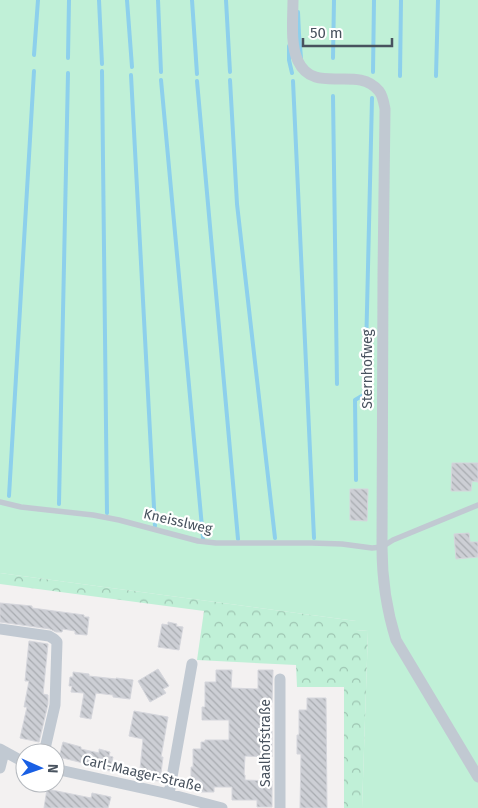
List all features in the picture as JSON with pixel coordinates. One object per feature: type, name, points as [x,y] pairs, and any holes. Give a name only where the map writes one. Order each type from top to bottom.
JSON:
[{"type":"street","name":"Sternhofweg","points":[[293,0],[294,44],[298,60],[306,73],[321,79],[352,78],[370,82],[380,92],[385,109],[382,275],[382,546],[384,590],[396,640],[478,777]]},
{"type":"street","points":[[0,629],[49,636],[57,642],[55,705],[46,743]]},
{"type":"street","points":[[169,794],[192,664]]},
{"type":"street","name":"Saalhofstraße","points":[[280,679],[280,808]]},
{"type":"street","points":[[0,768],[2,750],[15,757]]},
{"type":"street","name":"Carl-Maager-Straße","points":[[65,770],[222,808]]},
{"type":"lane","name":"Kneisslweg","points":[[0,502],[21,507],[102,517],[198,541],[216,543],[312,542],[372,548],[382,546]]},
{"type":"lane","points":[[382,546],[478,505]]},
{"type":"green space","points":[[0,0],[478,0],[478,808],[362,808],[368,631],[356,630],[356,621],[0,573]]},
{"type":"green space","points":[[0,573],[356,621],[356,630],[368,631],[362,808],[344,808],[344,687],[297,687],[296,665],[197,660],[204,611],[0,584]]},
{"type":"building","points":[[452,463],[478,463],[478,482],[472,481],[471,491],[451,491]]},
{"type":"building","points":[[350,489],[368,489],[367,521],[350,520]]},
{"type":"building","points":[[469,533],[470,542],[478,542],[478,557],[456,559],[454,534]]},
{"type":"building","points":[[0,603],[32,606],[32,608],[84,615],[84,617],[89,617],[87,635],[75,634],[75,631],[63,629],[62,632],[56,632],[50,629],[0,622]]},
{"type":"building","points":[[168,622],[183,627],[179,650],[158,647],[162,624],[168,625]]},
{"type":"building","points":[[29,641],[48,644],[43,694],[48,695],[48,704],[39,742],[20,738],[27,707],[24,707],[29,681],[25,681]]},
{"type":"building","points":[[158,669],[169,686],[163,689],[166,693],[150,702],[138,681]]},
{"type":"building","points":[[216,670],[232,670],[231,688],[258,689],[258,670],[273,670],[272,703],[269,703],[268,731],[272,731],[272,757],[245,756],[244,775],[245,780],[272,781],[272,807],[257,807],[257,800],[232,800],[232,787],[214,787],[214,792],[201,792],[199,780],[191,780],[193,749],[201,749],[201,742],[205,742],[205,740],[229,740],[229,720],[202,720],[202,707],[205,707],[205,682],[216,682]]},
{"type":"building","points":[[73,672],[89,674],[89,676],[133,680],[130,699],[96,693],[91,719],[80,717],[84,693],[71,692],[72,686],[69,686],[70,677],[73,677]]},
{"type":"building","points":[[307,698],[326,698],[327,808],[300,808],[301,754],[297,754],[297,735],[299,735],[299,710],[307,710]]},
{"type":"building","points":[[134,711],[168,717],[161,757],[163,757],[160,781],[139,779],[143,739],[129,736]]},
{"type":"building","points":[[63,742],[99,753],[99,749],[110,752],[109,756],[113,757],[110,771],[65,758],[65,743]]},
{"type":"building","points":[[46,793],[65,793],[91,798],[92,793],[111,797],[108,808],[44,808]]},
{"type":"waterway","points":[[34,55],[38,0]]},
{"type":"waterway","points":[[68,58],[69,0]]},
{"type":"waterway","points":[[99,0],[102,64]]},
{"type":"waterway","points":[[127,0],[132,67]]},
{"type":"waterway","points":[[158,0],[161,72]]},
{"type":"waterway","points":[[192,0],[197,74]]},
{"type":"waterway","points":[[226,0],[230,72]]},
{"type":"waterway","points":[[333,58],[334,0]]},
{"type":"waterway","points":[[373,72],[374,0]]},
{"type":"waterway","points":[[400,76],[401,0]]},
{"type":"waterway","points":[[436,76],[438,0]]},
{"type":"waterway","points":[[298,12],[301,58]]},
{"type":"waterway","points":[[289,46],[289,60],[292,73]]},
{"type":"waterway","points":[[9,496],[34,71]]},
{"type":"waterway","points":[[102,71],[107,513]]},
{"type":"waterway","points":[[59,504],[68,73]]},
{"type":"waterway","points":[[131,75],[155,526]]},
{"type":"waterway","points":[[161,80],[203,538]]},
{"type":"waterway","points":[[230,80],[237,204],[275,538]]},
{"type":"waterway","points":[[197,81],[238,539]]},
{"type":"waterway","points":[[293,81],[314,538]]},
{"type":"waterway","points":[[333,96],[337,384]]},
{"type":"waterway","points":[[356,480],[355,400],[365,394],[372,98]]}]
